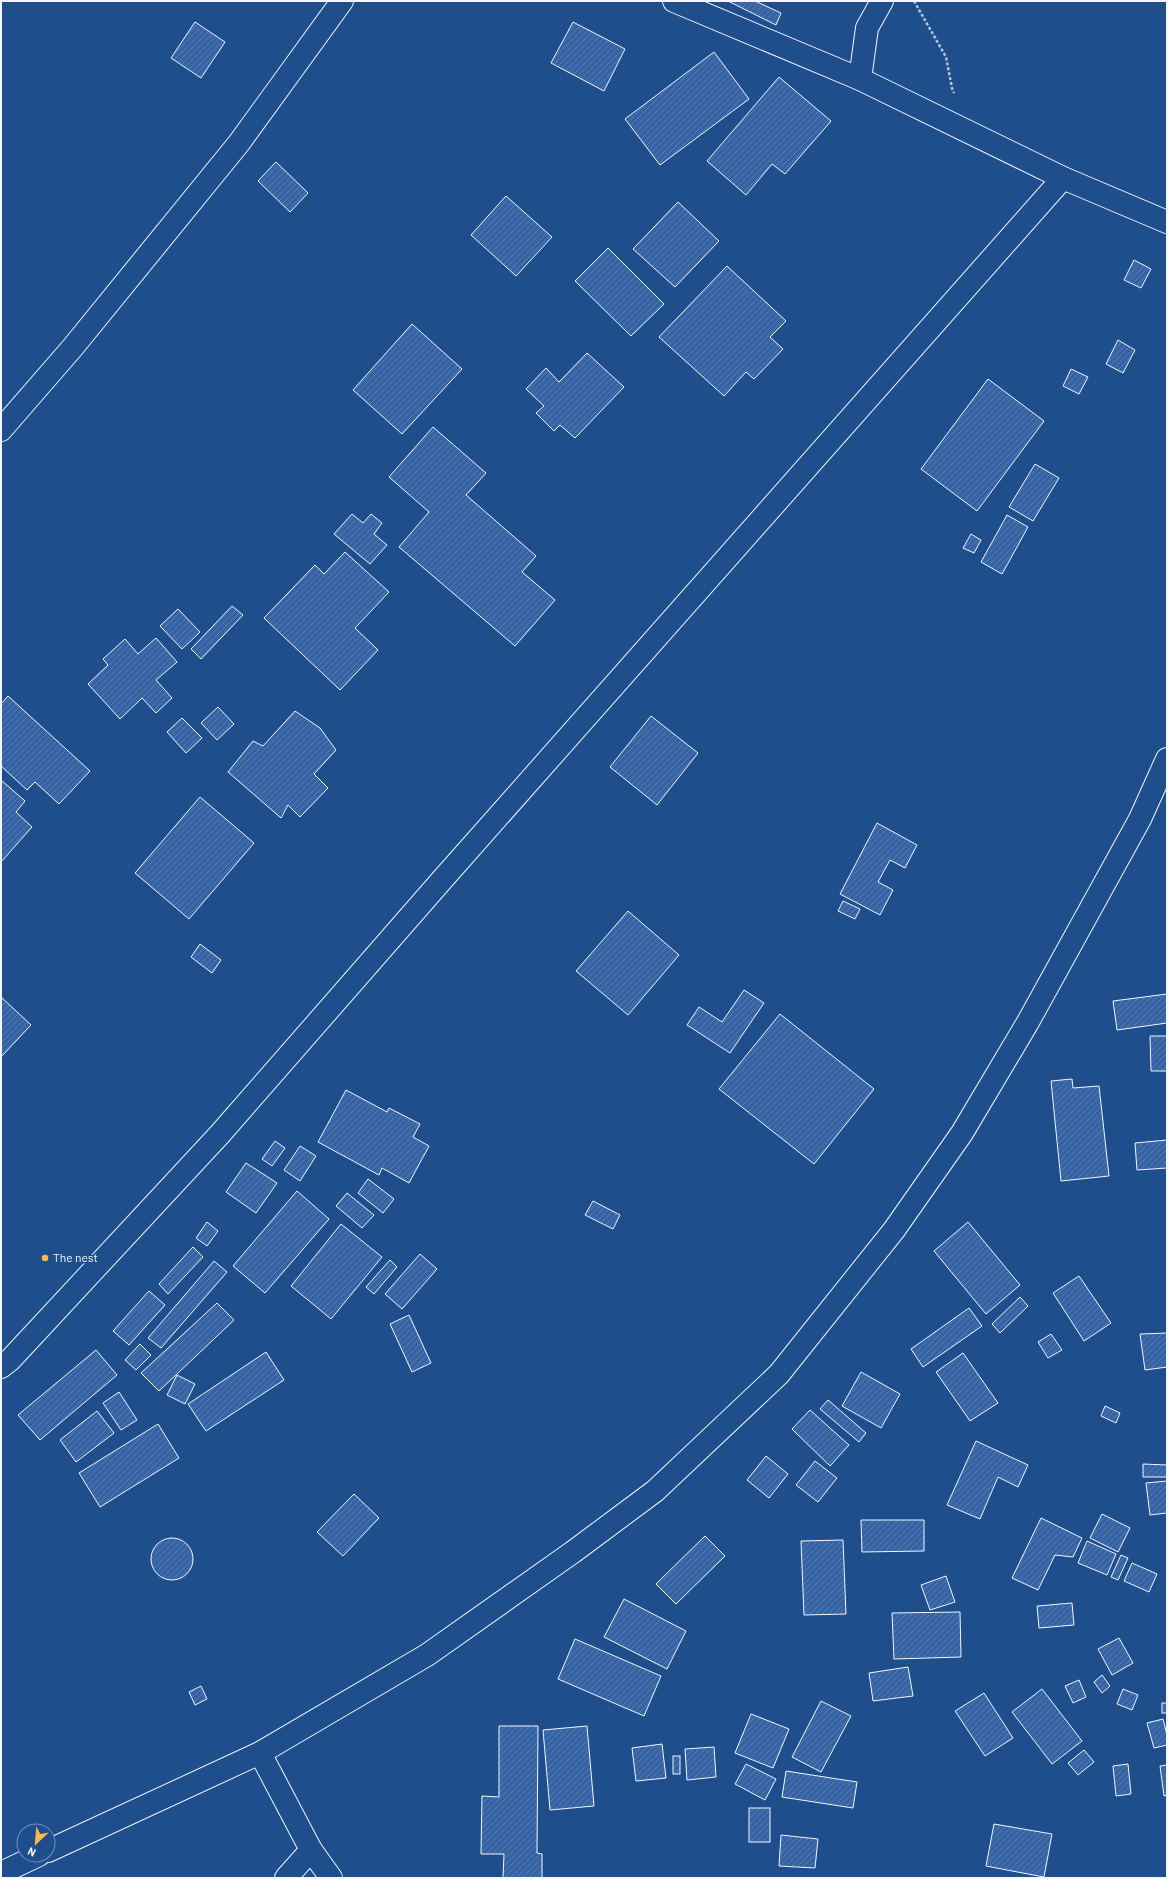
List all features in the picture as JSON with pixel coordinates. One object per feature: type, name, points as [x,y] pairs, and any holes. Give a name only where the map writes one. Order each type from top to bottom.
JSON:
[{"type":"street","points":[[1,430],[73,347],[239,143],[342,1]]},
{"type":"street","points":[[674,1],[860,79],[1063,178],[1167,222]]},
{"type":"street","points":[[860,79],[867,28],[882,1]]},
{"type":"street","points":[[1,1367],[10,1360],[220,1134],[436,886],[1063,178]]},
{"type":"street","points":[[56,1847],[260,1753],[427,1655],[655,1491],[779,1374],[894,1230],[962,1133],[1028,1022],[1140,819],[1167,759]]},
{"type":"street","points":[[260,1753],[311,1850],[331,1878]]},
{"type":"street","points":[[286,1878],[311,1850]]},
{"type":"street","points":[[1,1872],[21,1863]]},
{"type":"path","points":[[914,1],[946,57],[952,88],[963,107],[969,132]]},
{"type":"building","points":[[728,1],[755,1],[781,13],[776,25]]},
{"type":"building","points":[[195,22],[225,42],[201,78],[171,58]]},
{"type":"building","points":[[573,22],[625,49],[604,91],[551,63]]},
{"type":"building","points":[[714,52],[749,99],[660,165],[625,119]]},
{"type":"building","points":[[779,77],[831,121],[785,174],[772,164],[746,195],[707,161]]},
{"type":"building","points":[[276,162],[308,193],[290,212],[258,181]]},
{"type":"building","points":[[506,196],[552,237],[516,276],[471,235]]},
{"type":"building","points":[[678,202],[719,241],[675,287],[633,249]]},
{"type":"building","points":[[608,248],[664,304],[631,336],[575,281]]},
{"type":"building","points":[[1134,260],[1151,269],[1141,288],[1124,280]]},
{"type":"building","points":[[727,266],[786,321],[770,337],[783,349],[754,379],[746,372],[724,396],[659,337]]},
{"type":"building","points":[[412,324],[462,369],[402,434],[353,390]]},
{"type":"building","points":[[1118,340],[1135,350],[1123,373],[1106,364]]},
{"type":"building","points":[[587,353],[624,387],[575,438],[560,425],[554,431],[536,413],[544,406],[526,389],[546,368],[559,382]]},
{"type":"building","points":[[1071,369],[1088,377],[1079,394],[1063,386]]},
{"type":"building","points":[[988,379],[1044,421],[977,511],[921,469]]},
{"type":"building","points":[[433,427],[486,473],[466,495],[536,556],[522,572],[555,600],[515,646],[399,547],[429,512],[389,477]]},
{"type":"building","points":[[1035,464],[1059,478],[1033,521],[1009,507]]},
{"type":"building","points":[[352,514],[363,523],[371,514],[382,523],[374,534],[387,545],[370,564],[334,534]]},
{"type":"building","points":[[1007,515],[1028,527],[1002,574],[981,562]]},
{"type":"building","points":[[971,534],[981,540],[974,553],[963,548]]},
{"type":"building","points":[[345,552],[389,592],[355,628],[378,650],[340,690],[264,618],[315,565],[324,574]]},
{"type":"building","points":[[232,606],[243,615],[201,659],[191,649]]},
{"type":"building","points":[[178,609],[200,632],[182,649],[160,626]]},
{"type":"building","points":[[156,638],[177,662],[156,680],[172,698],[156,713],[142,698],[120,719],[88,684],[108,665],[103,659],[125,639],[138,654]]},
{"type":"building","points":[[8,696],[90,771],[59,804],[35,782],[27,790],[1,766],[1,704]]},
{"type":"building","points":[[218,707],[234,724],[217,740],[201,723]]},
{"type":"building","points":[[295,711],[320,728],[336,750],[314,774],[328,788],[300,817],[288,805],[281,818],[228,772],[253,741],[263,746]]},
{"type":"building","points":[[651,716],[698,753],[657,805],[610,767]]},
{"type":"building","points":[[182,718],[202,738],[186,753],[167,732]]},
{"type":"building","points":[[1,780],[25,801],[16,812],[32,827],[1,862]]},
{"type":"building","points":[[200,797],[254,843],[189,919],[135,873]]},
{"type":"building","points":[[877,823],[917,845],[905,868],[890,860],[878,882],[893,890],[880,915],[840,894]]},
{"type":"building","points":[[843,901],[860,909],[855,919],[838,911]]},
{"type":"building","points":[[628,911],[679,955],[628,1015],[576,971]]},
{"type":"building","points":[[200,944],[221,960],[212,973],[191,957]]},
{"type":"building","points":[[744,990],[764,1003],[730,1053],[687,1025],[699,1007],[722,1022]]},
{"type":"building","points":[[1167,994],[1167,1023],[1117,1030],[1113,1001]]},
{"type":"building","points":[[1,997],[31,1025],[1,1057]]},
{"type":"building","points":[[780,1014],[874,1089],[814,1164],[719,1089]]},
{"type":"building","points":[[1150,1036],[1167,1036],[1167,1071],[1151,1071]]},
{"type":"building","points":[[1072,1079],[1073,1088],[1099,1086],[1109,1176],[1061,1181],[1051,1081]]},
{"type":"building","points":[[346,1090],[387,1112],[389,1108],[420,1124],[413,1137],[429,1146],[409,1183],[382,1168],[379,1175],[318,1142]]},
{"type":"building","points":[[1167,1140],[1167,1168],[1137,1170],[1135,1143]]},
{"type":"building","points":[[275,1141],[285,1148],[272,1166],[262,1159]]},
{"type":"building","points":[[300,1146],[316,1156],[300,1181],[284,1170]]},
{"type":"building","points":[[246,1163],[277,1183],[256,1213],[226,1192]]},
{"type":"building","points":[[368,1179],[394,1199],[383,1213],[358,1193]]},
{"type":"building","points":[[297,1191],[329,1219],[265,1293],[233,1266]]},
{"type":"building","points":[[347,1193],[374,1215],[362,1228],[336,1206]]},
{"type":"building","points":[[593,1201],[620,1215],[613,1229],[585,1215]]},
{"type":"building","points":[[207,1222],[218,1231],[207,1246],[196,1238]]},
{"type":"building","points":[[968,1222],[1020,1285],[986,1314],[934,1251]]},
{"type":"building","points":[[341,1224],[382,1257],[331,1319],[291,1286]]},
{"type":"building","points":[[193,1247],[203,1257],[168,1294],[159,1284]]},
{"type":"building","points":[[420,1254],[437,1269],[402,1309],[385,1294]]},
{"type":"building","points":[[390,1260],[397,1267],[374,1294],[366,1287]]},
{"type":"building","points":[[214,1261],[227,1272],[161,1348],[148,1338]]},
{"type":"building","points":[[1079,1276],[1111,1323],[1084,1341],[1053,1293]]},
{"type":"building","points":[[149,1291],[165,1305],[129,1345],[113,1331]]},
{"type":"building","points":[[1020,1297],[1028,1306],[1000,1333],[992,1324]]},
{"type":"building","points":[[217,1303],[234,1320],[159,1391],[141,1373]]},
{"type":"building","points":[[969,1308],[982,1326],[923,1367],[911,1349]]},
{"type":"building","points":[[409,1315],[431,1363],[412,1372],[390,1324]]},
{"type":"building","points":[[1167,1333],[1167,1367],[1145,1370],[1140,1334]]},
{"type":"building","points":[[1051,1334],[1062,1350],[1048,1358],[1038,1342]]},
{"type":"building","points":[[140,1344],[151,1355],[136,1370],[125,1360]]},
{"type":"building","points":[[96,1350],[117,1375],[40,1440],[18,1415]]},
{"type":"building","points":[[266,1352],[284,1380],[206,1431],[188,1404]]},
{"type":"building","points":[[963,1353],[998,1403],[970,1421],[936,1372]]},
{"type":"building","points":[[861,1372],[900,1394],[881,1428],[842,1406]]},
{"type":"building","points":[[177,1375],[195,1384],[185,1404],[167,1395]]},
{"type":"building","points":[[119,1392],[137,1420],[121,1430],[103,1403]]},
{"type":"building","points":[[828,1400],[866,1433],[859,1442],[820,1409]]},
{"type":"building","points":[[1105,1406],[1120,1413],[1116,1423],[1101,1416]]},
{"type":"building","points":[[810,1410],[849,1445],[830,1466],[792,1429]]},
{"type":"building","points":[[97,1411],[114,1433],[76,1462],[60,1440]]},
{"type":"building","points":[[158,1424],[179,1458],[100,1507],[79,1473]]},
{"type":"building","points":[[976,1441],[1028,1465],[1018,1487],[998,1477],[980,1519],[947,1505]]},
{"type":"building","points":[[766,1456],[788,1474],[769,1498],[747,1480]]},
{"type":"building","points":[[815,1461],[837,1478],[818,1502],[796,1485]]},
{"type":"building","points":[[1143,1464],[1167,1465],[1167,1477],[1143,1477]]},
{"type":"building","points":[[1167,1481],[1167,1513],[1150,1515],[1146,1483]]},
{"type":"building","points":[[354,1494],[379,1518],[343,1556],[317,1532]]},
{"type":"building","points":[[1102,1514],[1130,1528],[1118,1552],[1090,1538]]},
{"type":"building","points":[[1041,1518],[1082,1538],[1073,1557],[1055,1555],[1038,1590],[1012,1578]]},
{"type":"building","points":[[861,1520],[924,1520],[924,1551],[862,1552]]},
{"type":"building","points":[[705,1536],[725,1556],[676,1604],[656,1584]]},
{"type":"building","points":[[172,1538],[187,1544],[193,1559],[187,1574],[172,1580],[157,1574],[151,1559],[157,1544]]},
{"type":"building","points":[[843,1540],[846,1614],[804,1615],[801,1541]]},
{"type":"building","points":[[1087,1541],[1116,1554],[1107,1575],[1078,1563]]},
{"type":"building","points":[[1121,1555],[1128,1558],[1118,1580],[1111,1577]]},
{"type":"building","points":[[1132,1563],[1157,1574],[1149,1592],[1124,1581]]},
{"type":"building","points":[[946,1576],[955,1602],[930,1610],[921,1585]]},
{"type":"building","points":[[624,1599],[686,1631],[667,1669],[604,1637]]},
{"type":"building","points":[[1072,1603],[1074,1625],[1039,1628],[1037,1606]]},
{"type":"building","points":[[960,1612],[961,1657],[894,1659],[892,1613]]},
{"type":"building","points":[[1119,1638],[1133,1663],[1112,1675],[1098,1649]]},
{"type":"building","points":[[575,1639],[661,1676],[644,1716],[558,1679]]},
{"type":"building","points":[[908,1667],[913,1696],[873,1701],[869,1673]]},
{"type":"building","points":[[1102,1675],[1110,1686],[1102,1693],[1094,1682]]},
{"type":"building","points":[[1079,1680],[1086,1697],[1073,1703],[1065,1686]]},
{"type":"building","points":[[201,1686],[207,1699],[195,1705],[189,1692]]},
{"type":"building","points":[[1042,1689],[1082,1741],[1052,1764],[1012,1712]]},
{"type":"building","points":[[1123,1689],[1138,1695],[1132,1710],[1117,1704]]},
{"type":"building","points":[[984,1693],[1013,1738],[985,1756],[955,1711]]},
{"type":"building","points":[[821,1701],[851,1716],[821,1772],[792,1757]]},
{"type":"building","points":[[1162,1703],[1167,1703],[1167,1713],[1162,1713]]},
{"type":"building","points":[[751,1714],[789,1729],[773,1768],[735,1753]]},
{"type":"building","points":[[1163,1719],[1167,1735],[1167,1745],[1154,1748],[1147,1723]]},
{"type":"building","points":[[499,1726],[538,1726],[537,1853],[542,1854],[542,1878],[503,1878],[504,1854],[481,1854],[482,1796],[499,1797]]},
{"type":"building","points":[[587,1726],[594,1806],[550,1810],[543,1730]]},
{"type":"building","points":[[662,1744],[666,1778],[636,1781],[632,1748]]},
{"type":"building","points":[[714,1747],[716,1777],[687,1780],[685,1749]]},
{"type":"building","points":[[1084,1750],[1094,1762],[1078,1775],[1068,1763]]},
{"type":"building","points":[[673,1756],[680,1756],[680,1774],[673,1774]]},
{"type":"building","points":[[746,1764],[776,1779],[765,1800],[735,1784]]},
{"type":"building","points":[[1128,1764],[1131,1794],[1116,1796],[1113,1766]]},
{"type":"building","points":[[1167,1765],[1167,1795],[1164,1796],[1160,1766]]},
{"type":"building","points":[[786,1771],[857,1782],[853,1808],[782,1797]]},
{"type":"building","points":[[749,1808],[770,1808],[770,1842],[749,1842]]},
{"type":"building","points":[[994,1824],[1052,1834],[1044,1877],[986,1866]]},
{"type":"building","points":[[781,1835],[818,1839],[815,1868],[779,1866]]},
{"type":"place","name":"The nest","points":[[45,1258]]}]
